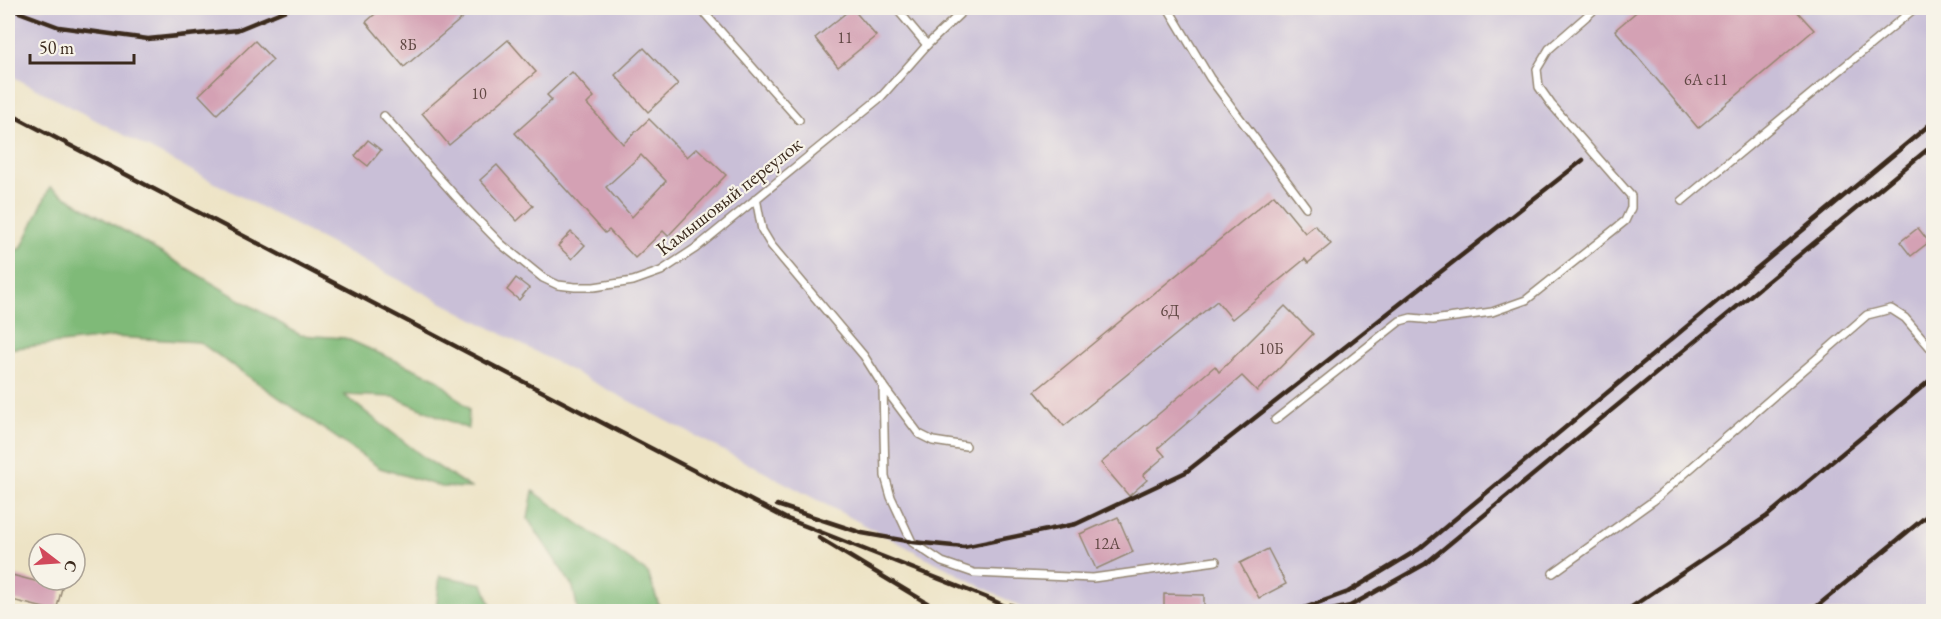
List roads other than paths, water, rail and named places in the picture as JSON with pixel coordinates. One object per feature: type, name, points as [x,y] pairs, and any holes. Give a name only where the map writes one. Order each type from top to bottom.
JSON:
[{"type":"lane","points":[[700,8],[799,120]]},
{"type":"lane","points":[[896,8],[927,45]]},
{"type":"lane","name":"Камышовый переулок","points":[[384,116],[501,244],[543,278],[558,285],[594,287],[633,281],[661,271],[696,248],[880,97],[927,45],[966,8]]},
{"type":"lane","points":[[1168,8],[1210,78],[1306,207]]},
{"type":"lane","points":[[1275,420],[1400,321],[1411,318],[1433,320],[1492,312],[1526,300],[1625,222],[1631,208],[1631,196],[1539,87],[1537,69],[1549,49],[1596,8]]},
{"type":"lane","points":[[1682,201],[1915,8]]},
{"type":"lane","points":[[756,198],[762,230],[771,246],[864,356],[919,434],[933,441],[966,446]]},
{"type":"lane","points":[[1553,573],[1653,501],[1867,315],[1891,309],[1905,318],[1934,352]]},
{"type":"lane","points":[[884,386],[885,476],[891,497],[912,542],[942,562],[974,573],[1093,578],[1216,561]]},
{"type":"railway","points":[[8,8],[59,27],[148,39],[237,30],[291,8]]},
{"type":"railway","points":[[8,113],[785,518],[990,599],[1017,612]]},
{"type":"railway","points":[[1293,612],[1348,592],[1419,549],[1934,121]]},
{"type":"railway","points":[[1323,612],[1350,606],[1425,564],[1934,144]]},
{"type":"railway","points":[[777,505],[862,533],[912,542],[964,547],[1076,524],[1186,472],[1583,160]]},
{"type":"railway","points":[[1624,612],[1767,516],[1934,377]]},
{"type":"railway","points":[[1810,612],[1934,510]]},
{"type":"railway","points":[[819,538],[942,612]]},
{"type":"railway","points":[[1010,605],[1031,612]]}]
